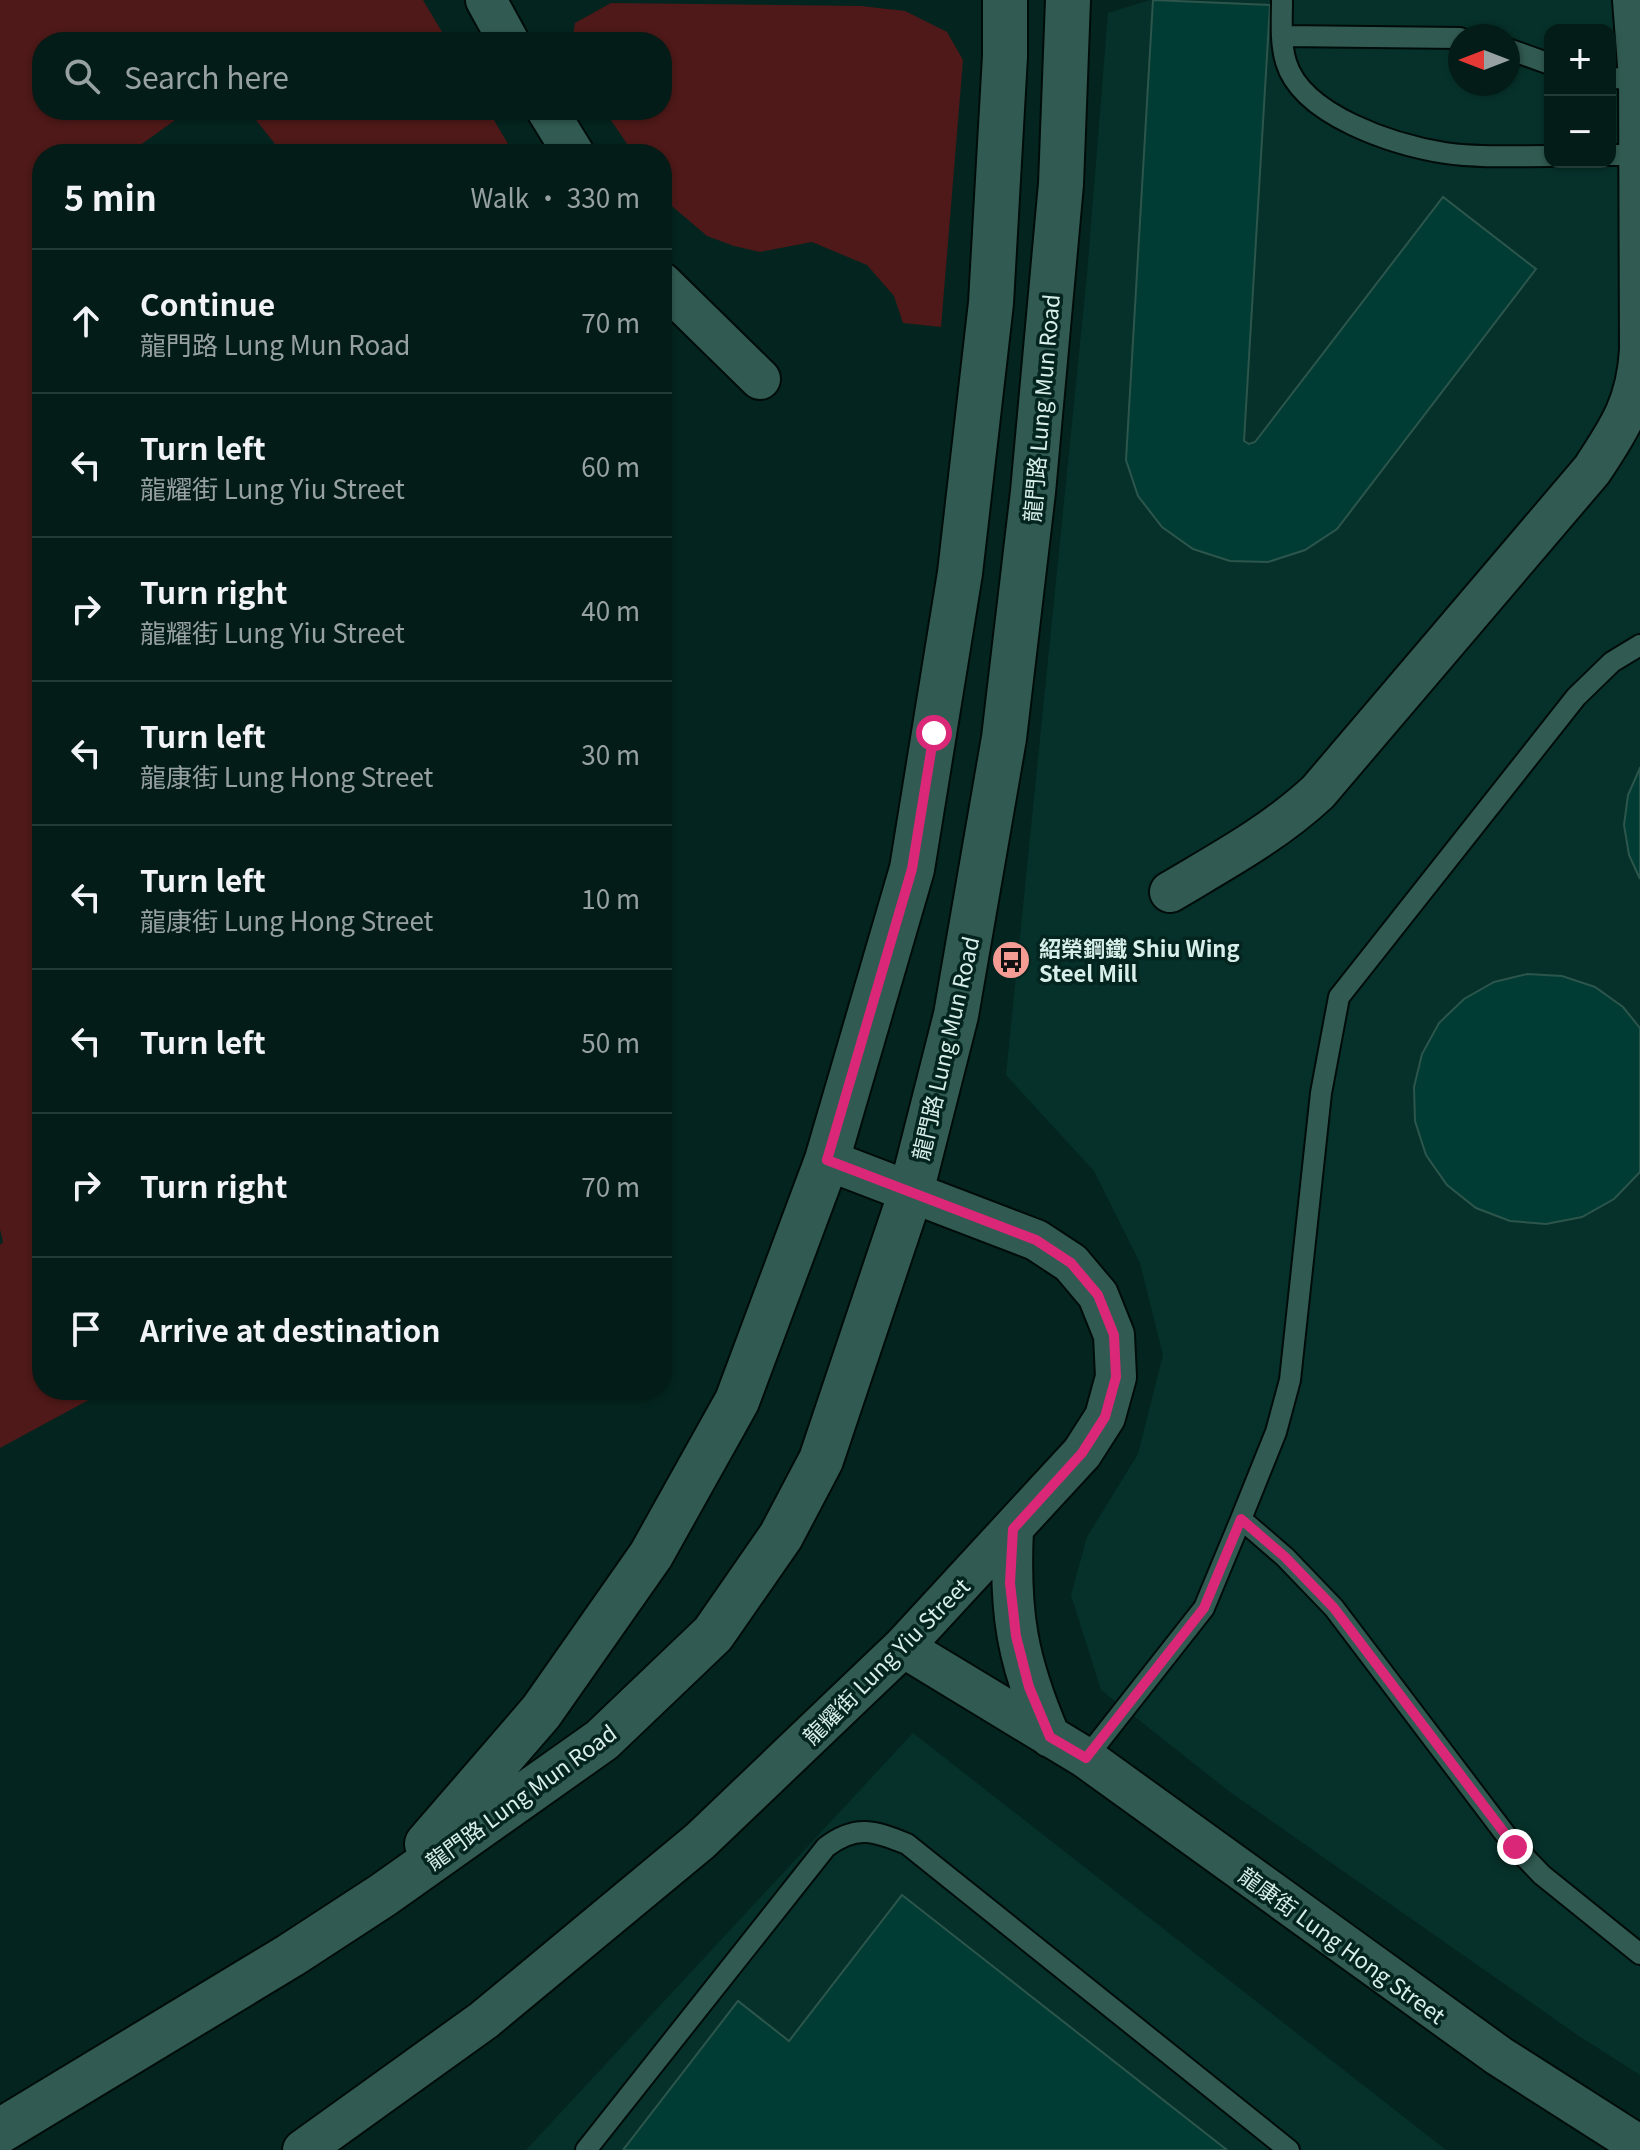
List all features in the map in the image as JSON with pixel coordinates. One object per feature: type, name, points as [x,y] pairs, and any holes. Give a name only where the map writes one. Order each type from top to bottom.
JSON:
[{"type":"street","points":[[486,0],[504,32]]},
{"type":"street","name":"龍門路 Lung Mun Road","points":[[383,1895],[541,1712],[651,1555],[737,1401],[827,1160],[912,869],[960,573],[991,303],[1005,56],[1005,0]]},
{"type":"street","name":"龍門路 Lung Mun Road","points":[[0,2131],[291,1955],[383,1895],[602,1740],[713,1634],[781,1536],[821,1460],[911,1192],[956,1015],[1004,738],[1033,492],[1057,230],[1068,0]]},
{"type":"street","points":[[1170,892],[1264,836],[1295,814],[1318,792],[1592,470],[1626,414],[1638,380],[1640,155],[1624,79],[1633,0]]},
{"type":"street","points":[[553,120],[568,144]]},
{"type":"street","points":[[672,293],[760,379]]},
{"type":"street","name":"龍耀街 Lung Yiu Street","points":[[303,2150],[484,2020],[700,1841],[903,1647],[1082,1453],[1105,1417],[1116,1377],[1114,1335],[1098,1295],[1071,1263],[1036,1240],[827,1160]]},
{"type":"street","points":[[1013,1529],[1010,1583],[1016,1636],[1029,1687],[1050,1737]]},
{"type":"street","name":"龍康街 Lung Hong Street","points":[[903,1647],[1086,1758],[1499,2056],[1640,2146]]},
{"type":"lane","points":[[1282,0],[1286,62],[1296,81],[1323,109],[1406,145],[1483,156],[1544,156]]},
{"type":"lane","points":[[1283,36],[1448,38]]},
{"type":"lane","points":[[1520,53],[1544,62]]},
{"type":"lane","points":[[1616,155],[1640,155]]},
{"type":"lane","points":[[1086,1758],[1204,1608],[1276,1432],[1290,1380],[1321,1093],[1339,997],[1576,697],[1612,662],[1640,645]]},
{"type":"lane","points":[[1241,1519],[1285,1557],[1334,1608],[1515,1847],[1542,1875],[1640,1954]]},
{"type":"lane","points":[[586,2150],[826,1847],[838,1838],[855,1832],[878,1832],[907,1844],[1289,2150]]},
{"type":"lane","points":[[1606,1927],[1640,1946]]},
{"type":"shaded area","points":[[0,0],[423,0],[442,32],[32,32],[32,120],[175,120],[142,144],[32,144],[32,1400],[89,1400],[0,1448],[0,1245],[3,1242],[0,1229]]},
{"type":"shaded area","points":[[1150,0],[1640,0],[1640,2075],[1579,2036],[1230,1792],[1101,1690],[1071,1595],[1087,1537],[1138,1454],[1163,1355],[1140,1263],[1094,1171],[1006,1075],[1087,275],[1108,13]]},
{"type":"shaded area","points":[[611,3],[861,6],[905,11],[947,32],[963,60],[941,327],[903,323],[894,296],[867,265],[812,242],[760,252],[707,236],[672,206],[672,144],[627,144],[611,120],[672,120],[672,32],[574,32],[575,23]]},
{"type":"shaded area","points":[[256,120],[494,120],[508,144],[275,144]]},
{"type":"shaded area","points":[[913,1733],[1446,2150],[526,2150]]},
{"type":"building","points":[[1153,0],[1270,5],[1244,441],[1249,444],[1255,442],[1443,197],[1536,269],[1337,529],[1305,550],[1268,562],[1230,561],[1193,549],[1162,527],[1138,496],[1126,460]]},
{"type":"building","points":[[1640,768],[1640,879],[1629,855],[1624,825],[1628,795]]},
{"type":"building","points":[[1527,974],[1562,976],[1595,987],[1623,1007],[1640,1028],[1640,1172],[1614,1199],[1582,1217],[1546,1224],[1510,1221],[1476,1208],[1447,1185],[1426,1155],[1415,1121],[1414,1087],[1422,1054],[1439,1023],[1464,999],[1494,982]]},
{"type":"building","points":[[902,1895],[1227,2150],[623,2150],[738,2001],[789,2041]]},
{"type":"place","name":"紹榮鋼鐵 Shiu Wing Steel Mill","points":[[1011,960]]},
{"type":"route","points":[[934,733],[912,869],[827,1160],[1036,1240],[1071,1263],[1098,1295],[1114,1335],[1116,1377],[1105,1417],[1082,1453],[1013,1529],[1010,1583],[1016,1636],[1029,1687],[1050,1737],[1086,1758],[1204,1608],[1241,1519],[1285,1557],[1334,1608],[1515,1847]]}]
